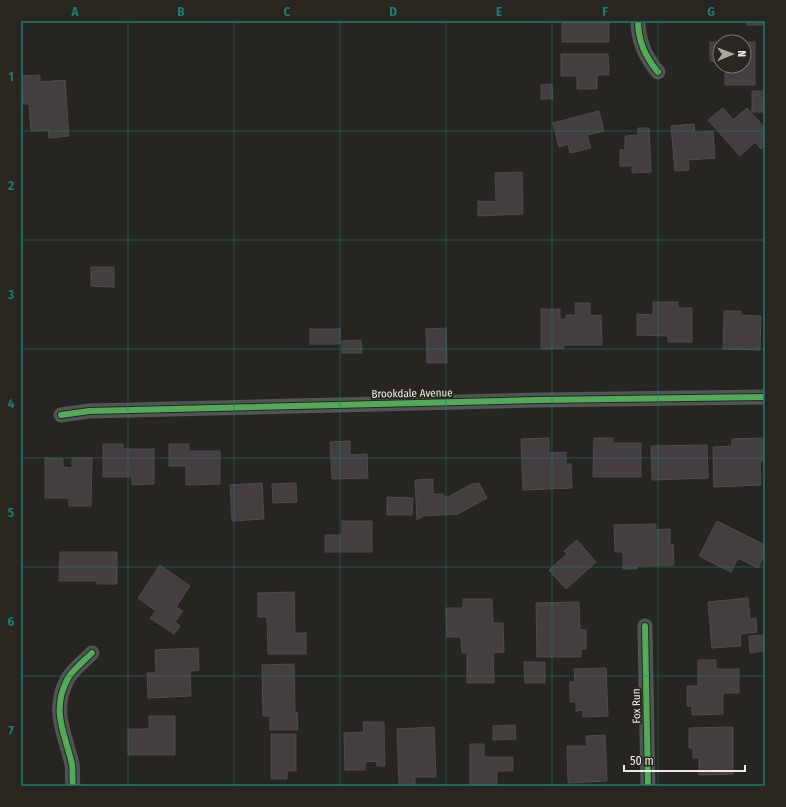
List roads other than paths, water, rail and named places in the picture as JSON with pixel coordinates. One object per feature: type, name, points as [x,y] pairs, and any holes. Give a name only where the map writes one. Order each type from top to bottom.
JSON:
[{"type":"street","points":[[638,21],[642,45],[649,62],[658,72]]},
{"type":"street","name":"Brookdale Avenue","points":[[61,415],[89,411],[506,401],[765,397]]},
{"type":"street","name":"Fox Run","points":[[645,626],[648,786]]},
{"type":"street","points":[[73,786],[72,765],[60,726],[61,694],[67,679],[92,653]]}]
